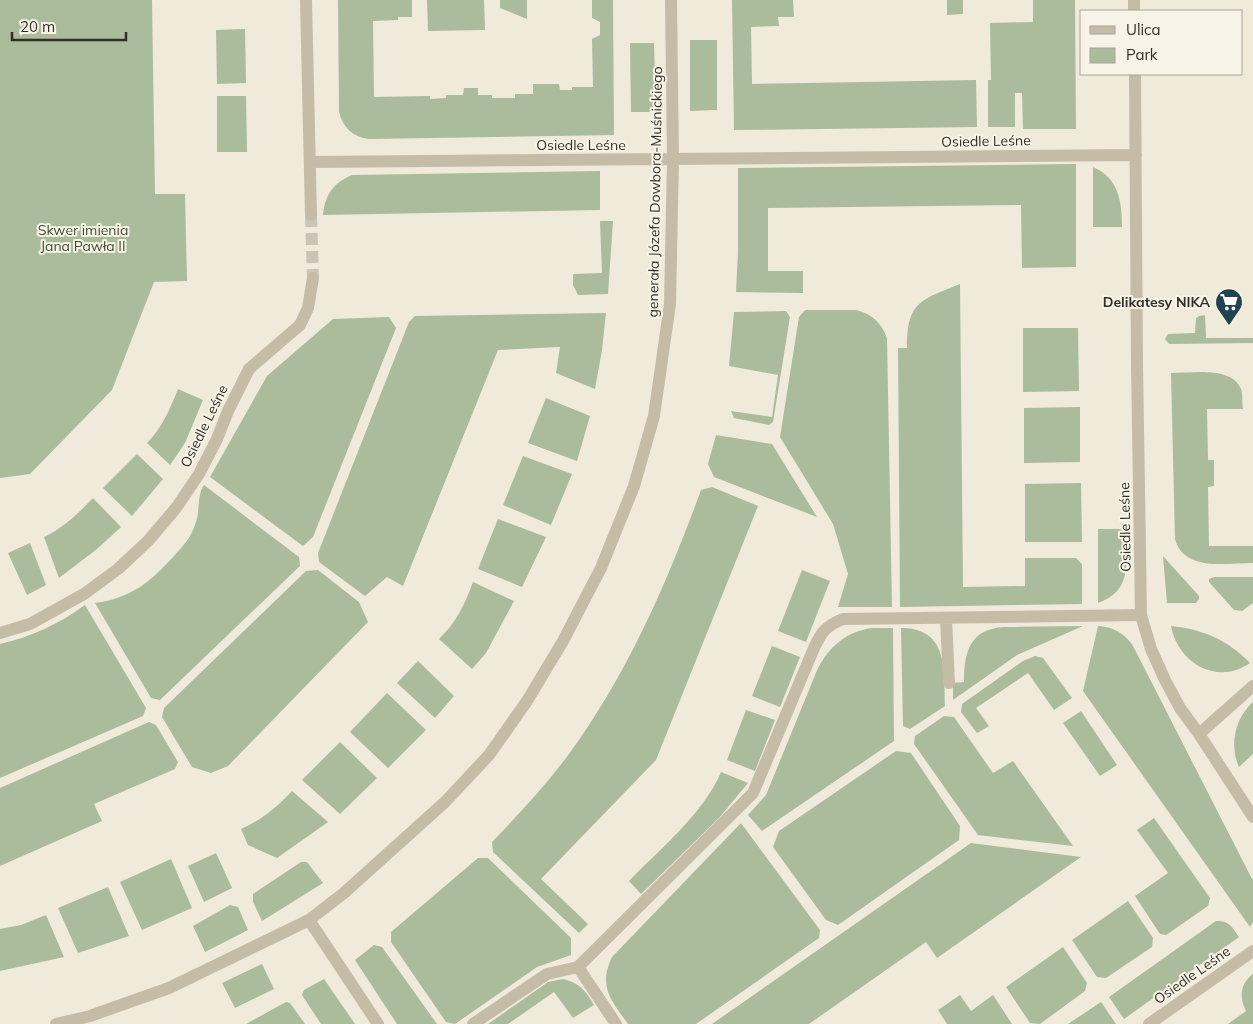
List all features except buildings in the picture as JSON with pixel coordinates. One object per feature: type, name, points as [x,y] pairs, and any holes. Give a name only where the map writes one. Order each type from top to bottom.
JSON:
[{"type":"street","points":[[306,0],[311,215]]},
{"type":"street","name":"generała Józefa Dowbora-Muśnickiego","points":[[56,1024],[90,1016],[169,988],[309,920],[344,893],[445,802],[489,755],[527,701],[601,568],[634,486],[654,416],[670,304],[673,159],[671,0]]},
{"type":"street","name":"Osiedle Leśne","points":[[1135,75],[1141,615],[1151,649],[1164,680],[1180,708],[1253,817]]},
{"type":"street","name":"Osiedle Leśne","points":[[310,162],[1136,155]]},
{"type":"street","name":"Osiedle Leśne","points":[[0,633],[30,624],[84,594],[118,569],[148,541],[176,508],[198,474],[217,439],[228,411],[249,369],[300,325],[308,308],[312,278]]},
{"type":"street","points":[[473,1024],[547,974],[578,967],[753,793],[821,633],[830,625],[843,619],[1141,615]]},
{"type":"street","points":[[946,618],[948,683]]},
{"type":"street","points":[[1199,734],[1253,686]]},
{"type":"street","points":[[309,920],[378,1024]]},
{"type":"street","name":"Osiedle Leśne","points":[[1149,1024],[1253,951]]},
{"type":"street","points":[[578,967],[616,1024]]},
{"type":"green space","name":"Skwer imienia Jana Pawła II","points":[[0,0],[152,0],[155,194],[185,194],[187,281],[154,282],[112,390],[30,474],[0,478]]},
{"type":"green space","points":[[338,0],[412,0],[412,17],[398,17],[398,20],[373,21],[374,97],[430,96],[430,99],[446,98],[446,95],[463,95],[464,88],[478,88],[478,95],[492,95],[492,98],[515,98],[515,94],[533,94],[533,84],[559,84],[560,90],[572,90],[572,87],[593,87],[592,39],[600,35],[600,22],[592,18],[592,0],[613,0],[614,135],[369,139],[358,136],[349,131],[343,123],[339,112]]},
{"type":"green space","points":[[427,0],[484,0],[485,30],[428,31]]},
{"type":"green space","points":[[500,0],[527,0],[527,19],[500,8]]},
{"type":"green space","points":[[732,0],[793,0],[794,17],[778,17],[779,26],[751,27],[752,84],[976,80],[977,127],[734,130]]},
{"type":"green space","points":[[947,0],[963,0],[963,14],[947,15]]},
{"type":"green space","points":[[1033,0],[1075,0],[1076,129],[1023,129],[1022,93],[1015,93],[1015,127],[988,127],[988,80],[991,80],[990,23],[1033,22]]},
{"type":"green space","points":[[245,29],[246,83],[217,84],[216,30]]},
{"type":"green space","points":[[690,40],[717,40],[717,110],[690,111]]},
{"type":"green space","points":[[630,43],[654,43],[656,112],[631,112]]},
{"type":"green space","points":[[217,96],[246,96],[247,152],[217,152]]},
{"type":"green space","points":[[1076,164],[1076,267],[1022,268],[1021,205],[768,208],[768,271],[803,271],[803,293],[736,292],[738,168]]},
{"type":"green space","points":[[1093,167],[1102,172],[1114,184],[1120,200],[1122,227],[1093,227]]},
{"type":"green space","points":[[600,171],[600,210],[323,215],[331,190],[345,178],[352,175]]},
{"type":"green space","points":[[600,221],[613,221],[608,294],[578,295],[573,285],[573,274],[602,273]]},
{"type":"green space","points":[[960,284],[963,587],[1025,586],[1025,558],[1076,558],[1082,564],[1082,604],[900,607],[898,348],[907,348],[910,320],[913,311],[919,304],[935,294]]},
{"type":"green space","points":[[805,310],[856,310],[862,312],[871,316],[882,327],[887,338],[892,607],[838,607],[848,574],[833,524],[780,437],[799,317]]},
{"type":"green space","points":[[786,311],[790,317],[773,422],[769,425],[734,418],[731,411],[772,417],[778,375],[729,366],[734,312]]},
{"type":"green space","points":[[606,313],[595,389],[556,373],[560,347],[498,350],[403,586],[387,577],[365,596],[319,562],[318,553],[409,322],[415,316]]},
{"type":"green space","points":[[1205,315],[1206,338],[1253,338],[1253,343],[1169,344],[1165,339],[1168,334],[1195,333],[1196,318]]},
{"type":"green space","points":[[389,317],[396,328],[313,537],[303,546],[210,477],[267,376],[333,319]]},
{"type":"green space","points":[[1023,328],[1078,328],[1079,391],[1023,392]]},
{"type":"green space","points":[[1210,372],[1220,374],[1236,382],[1241,389],[1243,409],[1207,409],[1208,460],[1214,460],[1214,486],[1208,487],[1209,546],[1253,546],[1253,563],[1219,564],[1197,561],[1187,557],[1180,550],[1175,539],[1171,373]]},
{"type":"green space","points":[[178,389],[203,400],[185,443],[170,465],[147,443],[161,425]]},
{"type":"green space","points":[[546,398],[590,416],[577,461],[528,443]]},
{"type":"green space","points":[[1080,407],[1080,462],[1024,463],[1024,408]]},
{"type":"green space","points":[[716,435],[772,444],[817,517],[714,477],[708,464]]},
{"type":"green space","points":[[137,454],[163,479],[132,516],[103,488]]},
{"type":"green space","points":[[523,456],[572,474],[551,525],[503,505]]},
{"type":"green space","points":[[1081,483],[1082,542],[1025,542],[1025,484]]},
{"type":"green space","points":[[204,485],[299,557],[300,566],[160,700],[151,698],[95,603],[108,601],[138,588],[173,557],[192,533],[197,518],[200,493]]},
{"type":"green space","points":[[712,487],[758,506],[656,760],[541,879],[588,924],[579,933],[493,852],[492,842],[551,777],[569,754],[610,692],[660,593],[701,490]]},
{"type":"green space","points":[[93,498],[121,527],[97,549],[59,578],[44,537],[70,520]]},
{"type":"green space","points":[[498,519],[546,537],[522,587],[478,569]]},
{"type":"green space","points":[[1098,529],[1126,529],[1127,562],[1126,573],[1118,591],[1110,598],[1098,603]]},
{"type":"green space","points":[[30,543],[46,585],[27,595],[8,553]]},
{"type":"green space","points":[[1163,556],[1199,596],[1196,603],[1167,603]]},
{"type":"green space","points":[[318,570],[359,602],[368,622],[228,766],[211,773],[192,767],[162,717],[164,708],[306,571]]},
{"type":"green space","points":[[802,570],[830,581],[806,642],[778,631]]},
{"type":"green space","points":[[1214,577],[1253,577],[1253,603],[1242,611],[1234,610],[1209,582],[1209,579]]},
{"type":"green space","points":[[473,582],[514,601],[486,653],[472,669],[439,639],[459,613]]},
{"type":"green space","points":[[85,605],[146,708],[143,716],[0,778],[0,644],[23,638],[44,629]]},
{"type":"green space","points":[[1083,626],[1017,655],[953,700],[953,683],[964,682],[965,661],[971,644],[983,632],[1004,627]]},
{"type":"green space","points":[[1098,626],[1117,631],[1132,644],[1253,880],[1253,922],[1250,927],[1083,691]]},
{"type":"green space","points":[[1171,626],[1193,630],[1214,637],[1233,648],[1250,663],[1237,670],[1225,672],[1212,671],[1201,667],[1190,660],[1182,651],[1175,639]]},
{"type":"green space","points":[[872,628],[893,628],[894,741],[762,831],[748,815],[766,795],[818,668],[828,653],[840,641],[854,633]]},
{"type":"green space","points":[[901,628],[917,630],[928,635],[936,643],[941,654],[943,666],[945,706],[910,729],[903,726]]},
{"type":"green space","points":[[772,646],[800,657],[780,707],[752,696]]},
{"type":"green space","points":[[1035,656],[1043,658],[1072,698],[1054,710],[1028,673],[976,708],[989,726],[977,733],[961,712],[962,704],[1023,661]]},
{"type":"green space","points":[[418,661],[454,696],[435,718],[397,683]]},
{"type":"green space","points":[[387,693],[426,730],[388,768],[350,732]]},
{"type":"green space","points":[[1253,702],[1253,754],[1239,767],[1234,750],[1234,741],[1238,724],[1247,708]]},
{"type":"green space","points":[[746,710],[775,720],[755,771],[727,760]]},
{"type":"green space","points":[[1081,711],[1117,765],[1100,776],[1063,723]]},
{"type":"green space","points":[[944,716],[954,717],[993,773],[1013,761],[1073,846],[978,835],[914,744],[915,736]]},
{"type":"green space","points":[[149,722],[156,725],[178,762],[175,769],[94,804],[102,821],[0,866],[0,788]]},
{"type":"green space","points":[[340,742],[377,778],[340,814],[302,780]]},
{"type":"green space","points":[[896,751],[911,753],[960,826],[959,840],[838,925],[826,920],[773,847],[779,831]]},
{"type":"green space","points":[[721,772],[748,783],[719,818],[641,894],[629,881],[693,816],[704,802]]},
{"type":"green space","points":[[292,791],[328,822],[277,858],[248,845],[241,829],[269,813]]},
{"type":"green space","points":[[1154,818],[1210,898],[1208,906],[1166,935],[1160,934],[1135,896],[1168,873],[1137,830]]},
{"type":"green space","points":[[741,823],[820,930],[819,938],[696,1024],[628,1024],[616,1008],[606,985],[606,977],[612,957]]},
{"type":"green space","points":[[971,843],[1081,857],[937,958],[926,942],[809,1024],[712,1024]]},
{"type":"green space","points":[[216,853],[232,888],[204,902],[188,866]]},
{"type":"green space","points":[[478,858],[488,858],[571,938],[571,955],[537,967],[455,1024],[446,1022],[391,942],[391,932]]},
{"type":"green space","points":[[171,859],[192,908],[142,930],[120,882]]},
{"type":"green space","points":[[301,862],[307,862],[323,883],[262,921],[253,902],[253,894]]},
{"type":"green space","points":[[108,887],[129,936],[78,953],[58,908]]},
{"type":"green space","points":[[1128,901],[1153,938],[1152,947],[1106,978],[1097,977],[1072,940]]},
{"type":"green space","points":[[230,905],[238,907],[248,930],[205,952],[193,926]]},
{"type":"green space","points":[[46,915],[64,957],[0,971],[0,929],[21,925]]},
{"type":"green space","points":[[1216,921],[1227,923],[1239,937],[1124,1019],[1109,997]]},
{"type":"green space","points":[[374,945],[382,947],[437,1024],[397,1024],[355,960]]},
{"type":"green space","points":[[1063,947],[1087,983],[1085,991],[1040,1024],[1030,1023],[1006,987]]},
{"type":"green space","points":[[262,964],[274,989],[235,1008],[222,983]]},
{"type":"green space","points":[[1253,974],[1253,1024],[1228,1024],[1246,1011],[1242,1001],[1242,991],[1245,982]]},
{"type":"green space","points":[[324,979],[355,1024],[321,1024],[302,995],[304,990]]},
{"type":"green space","points":[[563,979],[582,988],[594,1005],[573,1018],[554,992],[508,1024],[488,1024],[548,982]]},
{"type":"green space","points":[[960,995],[971,1011],[993,995],[1012,1024],[947,1024],[938,1010]]},
{"type":"green space","points":[[286,1002],[290,1003],[305,1024],[246,1024]]},
{"type":"green space","points":[[1101,1002],[1116,1024],[1068,1024]]},
{"type":"tunnel","points":[[311,215],[313,278]]},
{"type":"place","name":"Delikatesy NIKA","points":[[1229,326]]}]
